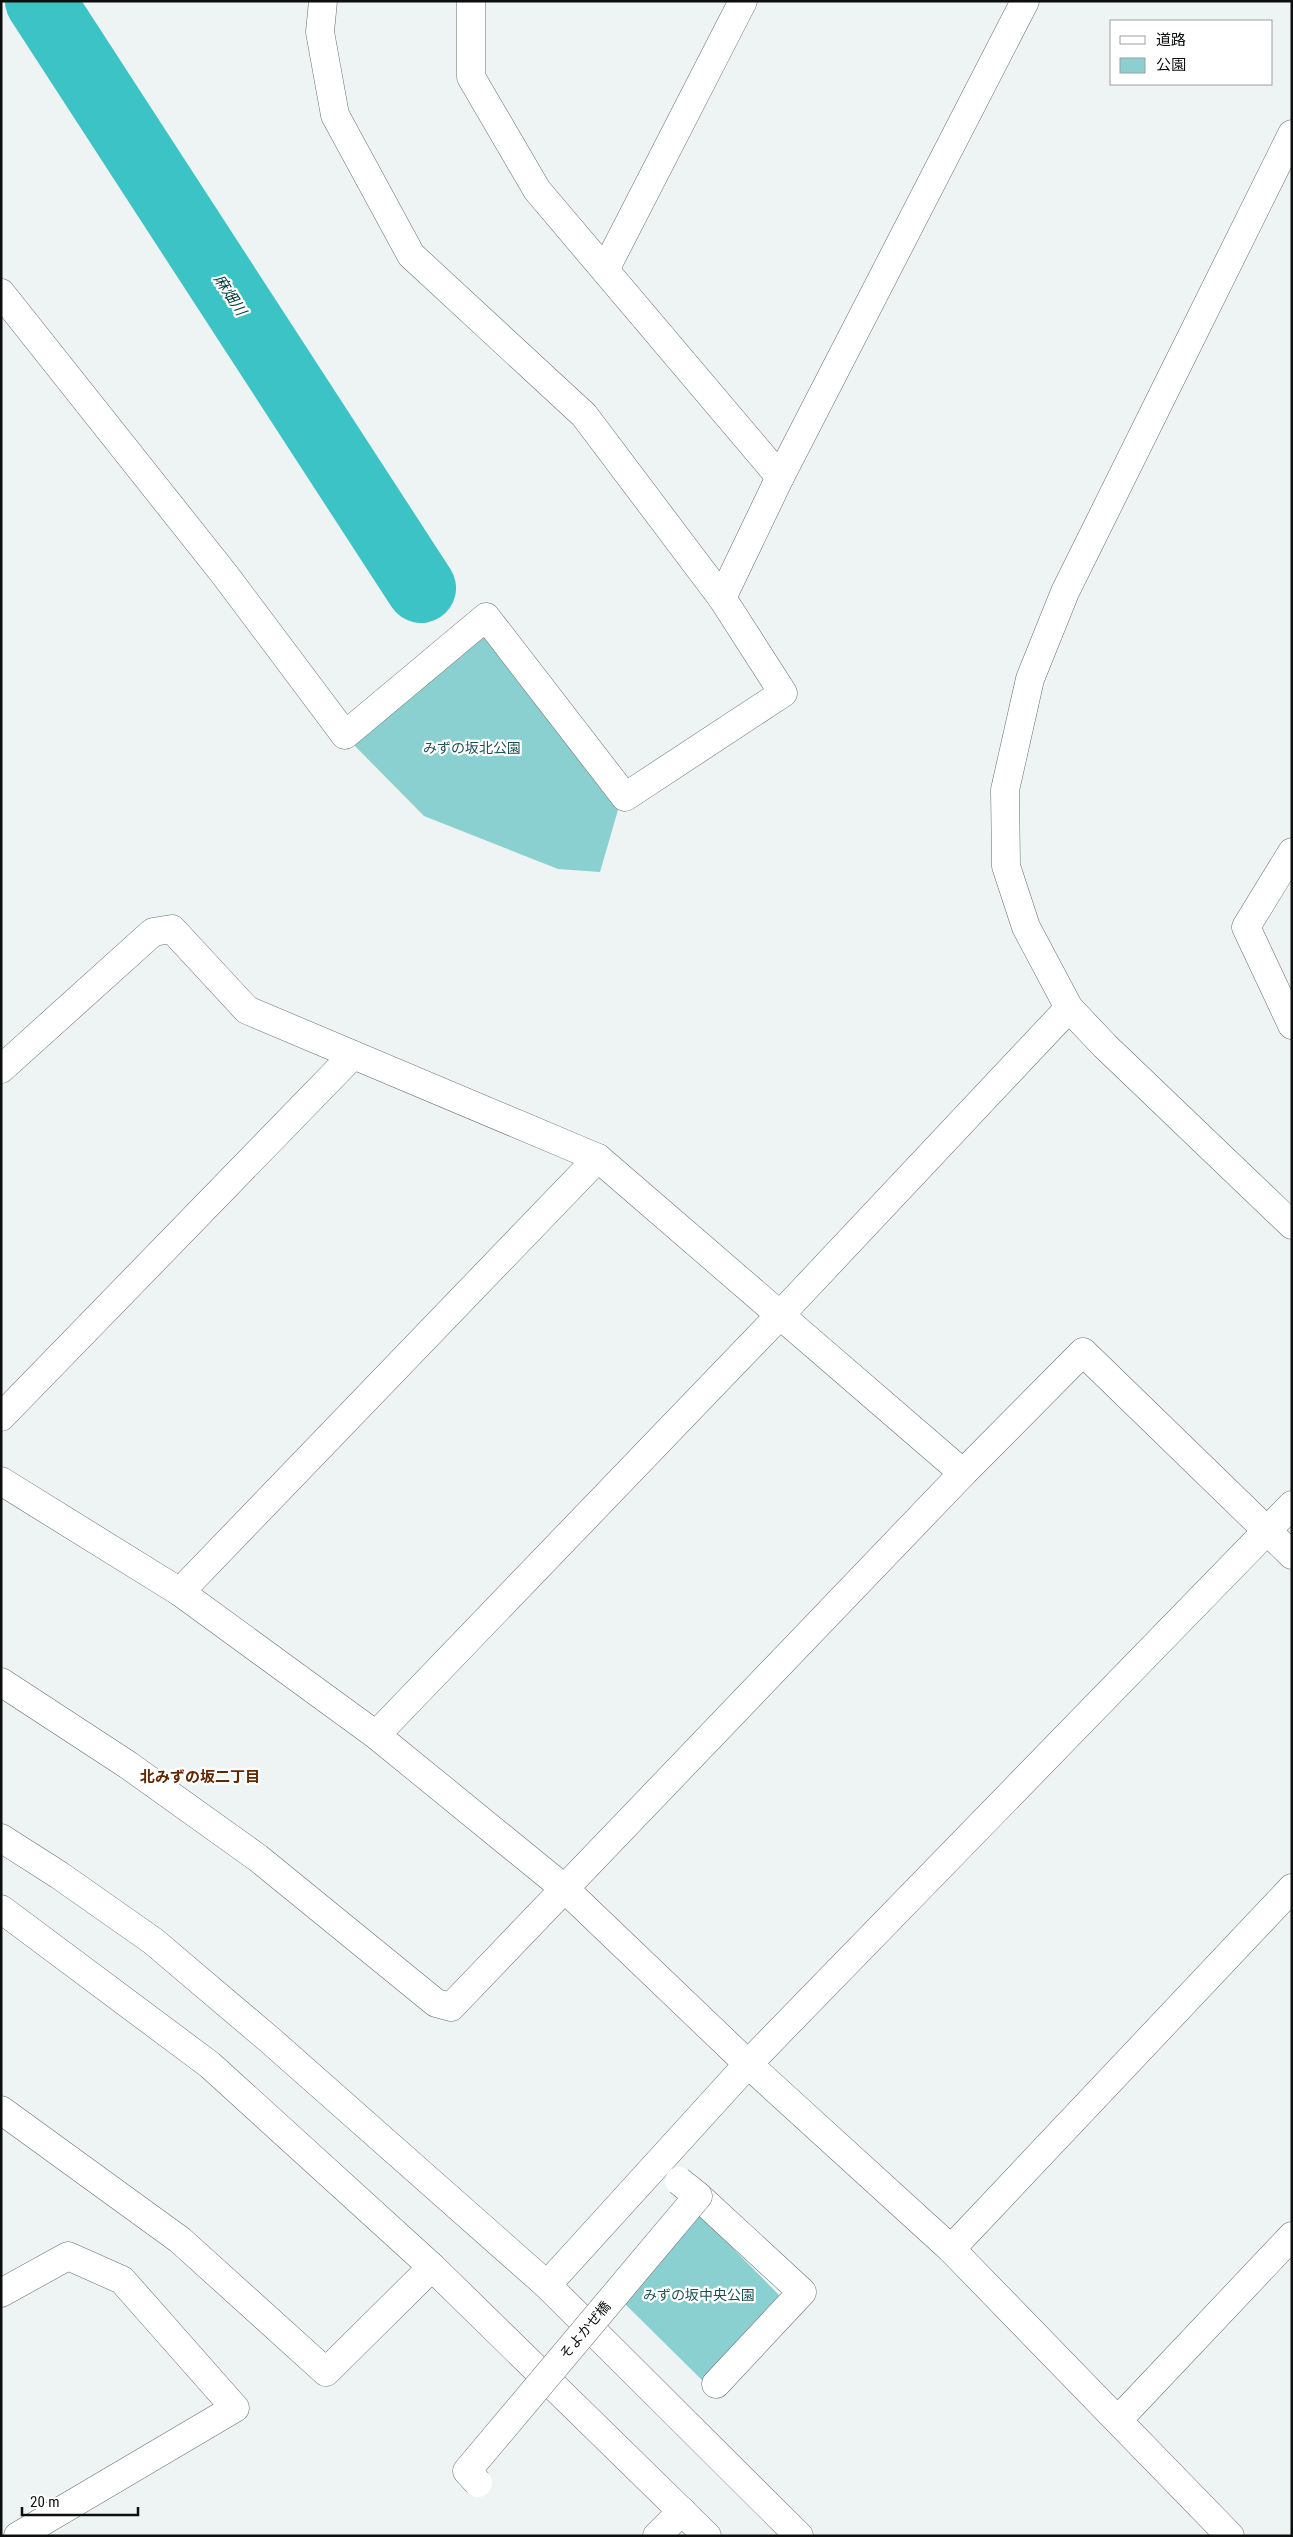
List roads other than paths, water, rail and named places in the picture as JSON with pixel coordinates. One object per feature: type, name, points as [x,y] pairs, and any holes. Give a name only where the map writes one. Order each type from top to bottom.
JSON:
[{"type":"street","points":[[1,293],[225,575],[345,735],[486,617],[625,797],[783,693],[722,598],[584,415],[411,255],[335,115],[320,32],[323,1]]},
{"type":"street","points":[[471,1],[472,77],[537,190],[780,477]]},
{"type":"street","points":[[605,270],[743,1]]},
{"type":"street","points":[[722,598],[780,477],[1025,1]]},
{"type":"street","points":[[1292,134],[1065,592],[1030,679],[1005,790],[1006,866],[1026,927],[1069,1008],[1105,1046],[1292,1225]]},
{"type":"street","points":[[1292,852],[1246,926],[1292,1025]]},
{"type":"street","points":[[1,1069],[153,932],[172,929],[247,1010],[352,1056],[598,1158],[963,1473]]},
{"type":"street","points":[[376,1735],[780,1314],[1069,1008]]},
{"type":"street","points":[[1,1417],[352,1056]]},
{"type":"street","points":[[180,1592],[598,1158]]},
{"type":"street","points":[[1,1682],[128,1765],[258,1858],[436,2003],[451,2007],[963,1473],[1083,1352],[1266,1532],[1292,1555]]},
{"type":"street","points":[[1,1481],[180,1592],[376,1735],[565,1889],[748,2064],[951,2249],[1230,2536]]},
{"type":"street","points":[[547,2285],[748,2064],[1292,1505]]},
{"type":"street","points":[[1,1838],[60,1875],[153,1942],[279,2047],[547,2285],[799,2536]]},
{"type":"street","points":[[951,2249],[1292,1888]]},
{"type":"street","points":[[1,1909],[210,2065],[432,2267],[707,2536]]},
{"type":"street","points":[[1,2110],[180,2240],[326,2372],[432,2267]]},
{"type":"street","name":"そよかぜ橋","points":[[478,2483],[467,2471],[689,2188],[802,2292],[716,2384]]},
{"type":"street","points":[[1118,2420],[1292,2236]]},
{"type":"street","points":[[1,2293],[68,2256],[122,2280],[235,2408],[18,2536]]},
{"type":"street","points":[[658,2536],[682,2512]]},
{"type":"waterway","name":"麻畑川","points":[[40,1],[421,588]]},
{"type":"district","name":"北みずの坂二丁目","points":[[200,1777]]},
{"type":"park label","name":"みずの坂北公園","points":[[472,748]]},
{"type":"park label","name":"みずの坂中央公園","points":[[699,2295]]}]
